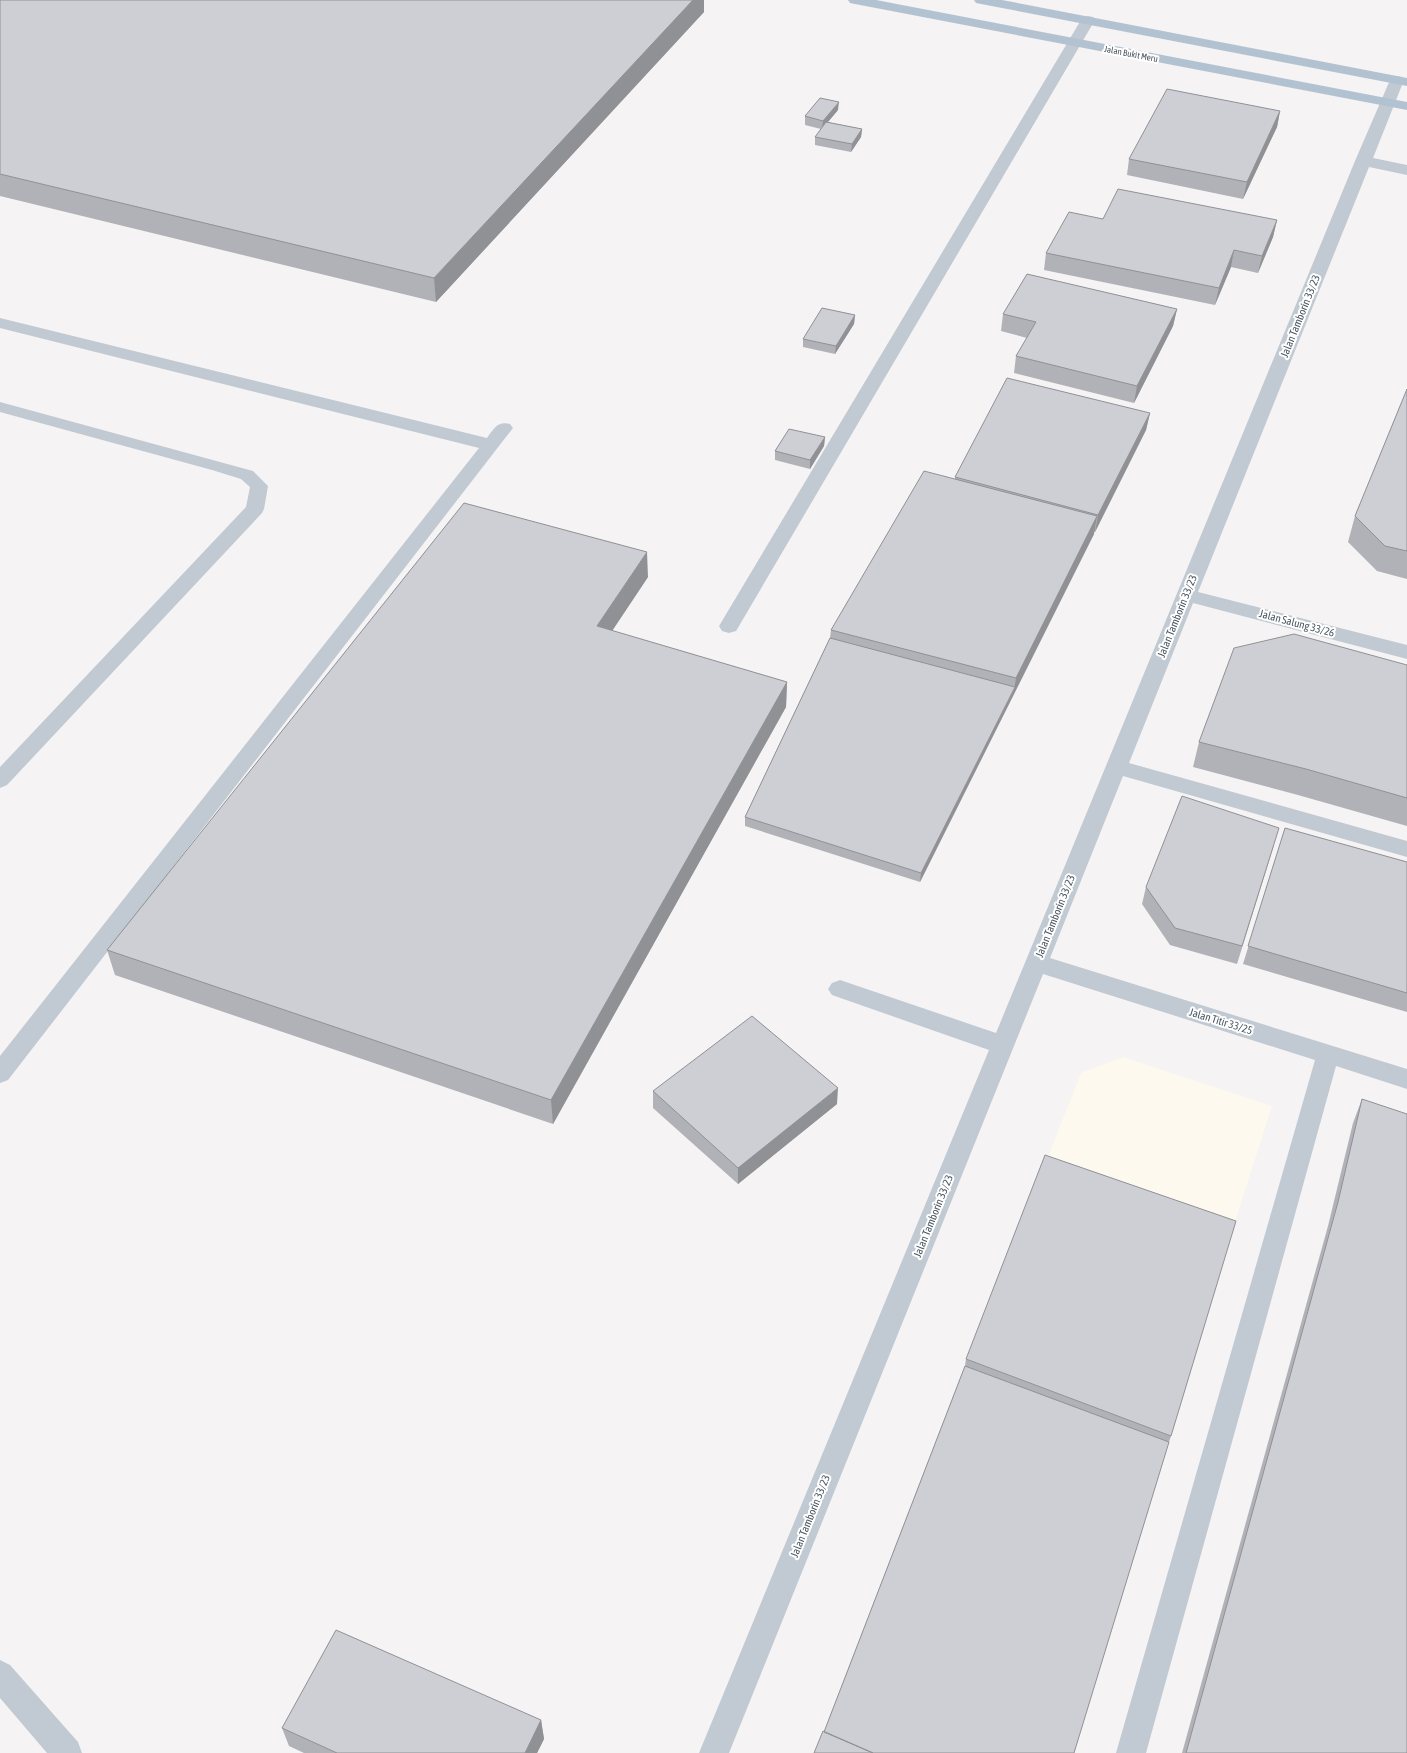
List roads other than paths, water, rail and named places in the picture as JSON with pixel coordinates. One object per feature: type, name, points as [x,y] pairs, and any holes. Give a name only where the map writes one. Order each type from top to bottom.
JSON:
[{"type":"main road","name":"Jalan Bukit Meru","points":[[855,0],[1407,106]]},
{"type":"main road","points":[[981,0],[1402,81]]},
{"type":"street","points":[[729,626],[1088,20]]},
{"type":"street","name":"Jalan Tamborin 33/23","points":[[714,1753],[1363,161],[1388,103],[1402,81]]},
{"type":"street","points":[[1363,161],[1407,170]]},
{"type":"street","points":[[0,322],[491,444]]},
{"type":"street","points":[[0,407],[218,466],[247,475],[259,486],[254,509],[0,780]]},
{"type":"street","points":[[0,1073],[504,428]]},
{"type":"street","name":"Jalan Salung 33/26","points":[[1186,595],[1407,652]]},
{"type":"street","points":[[1116,767],[1407,850]]},
{"type":"street","name":"Jalan Titir 33/25","points":[[1036,963],[1407,1079]]},
{"type":"street","points":[[840,990],[1003,1045]]},
{"type":"street","points":[[1131,1753],[1328,1054]]},
{"type":"street","points":[[0,1675],[67,1753]]}]
